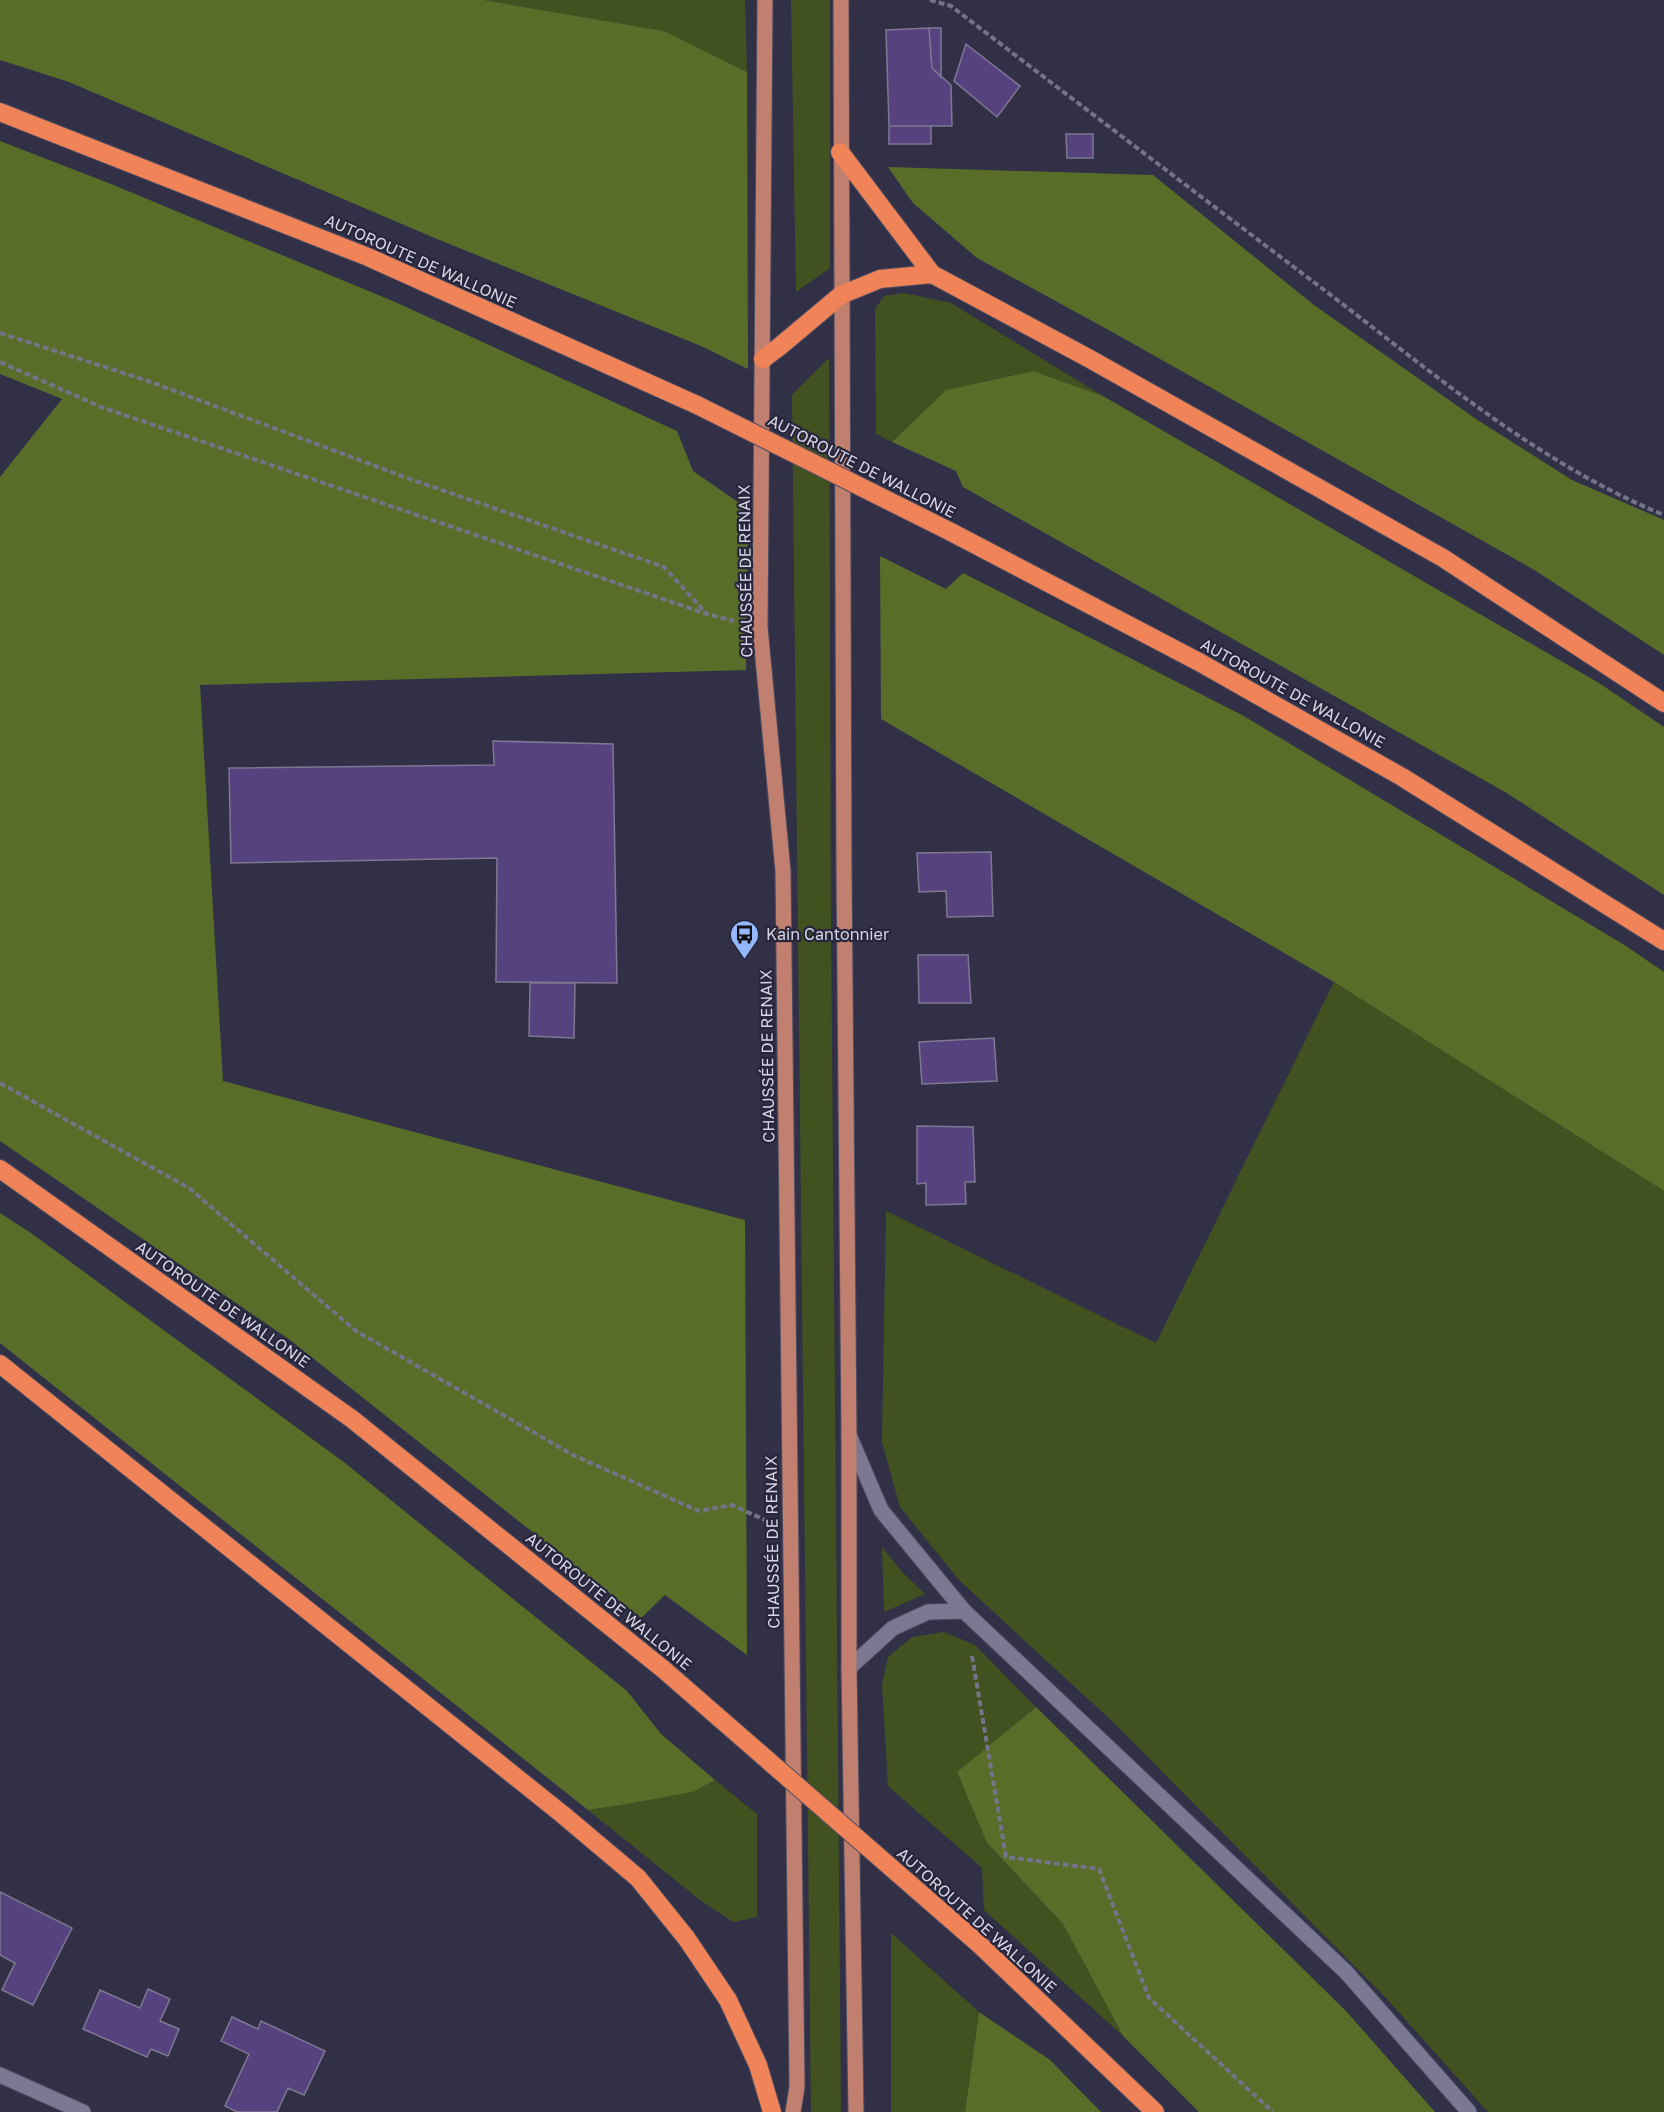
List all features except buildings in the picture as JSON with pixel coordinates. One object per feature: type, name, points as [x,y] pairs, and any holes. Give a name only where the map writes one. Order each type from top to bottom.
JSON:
[{"type":"highway","name":"AUTOROUTE DE WALLONIE","points":[[0,112],[368,257],[697,405],[951,532],[1199,662],[1402,777],[1664,941]]},
{"type":"highway","points":[[840,152],[932,274],[1090,359],[1443,558],[1664,703]]},
{"type":"highway","points":[[763,359],[841,295],[880,279],[932,274]]},
{"type":"highway","name":"AUTOROUTE DE WALLONIE","points":[[0,1169],[352,1419],[663,1669],[980,1946],[1155,2112]]},
{"type":"highway","points":[[0,1364],[562,1814],[638,1878],[687,1939],[728,2000],[758,2065],[772,2112]]},
{"type":"main road","name":"CHAUSSÉE DE RENAIX","points":[[765,0],[760,627],[783,871],[797,2087],[793,2112]]},
{"type":"main road","points":[[841,0],[849,1668],[856,2112]]},
{"type":"street","points":[[849,1435],[881,1510],[964,1611],[1346,1972],[1469,2112]]},
{"type":"street","points":[[849,1668],[893,1628],[928,1612],[964,1611]]},
{"type":"street","points":[[0,2075],[83,2112]]},
{"type":"path","points":[[930,0],[951,6],[1468,400],[1564,466],[1638,505],[1664,515]]},
{"type":"path","points":[[0,333],[151,382],[410,478],[664,567],[707,615]]},
{"type":"path","points":[[0,362],[101,406],[707,615],[760,627]]},
{"type":"path","points":[[0,1083],[189,1188],[356,1331],[575,1456],[699,1511],[732,1505],[790,1531]]},
{"type":"path","points":[[964,1611],[1006,1857],[1099,1869],[1149,1998],[1273,2112]]},
{"type":"green space","points":[[0,0],[484,0],[664,31],[747,72],[748,369],[701,346],[437,239],[69,82],[0,60]]},
{"type":"green space","points":[[484,0],[745,0],[747,72],[664,31]]},
{"type":"green space","points":[[791,0],[830,0],[830,268],[796,292]]},
{"type":"green space","points":[[0,141],[111,184],[395,302],[677,431],[693,471],[748,509],[746,670],[200,685],[223,1081],[745,1220],[747,1655],[665,1595],[641,1618],[290,1340],[0,1141],[0,477],[62,399],[0,374]]},
{"type":"green space","points":[[888,167],[1153,175],[1314,305],[1476,419],[1572,480],[1664,520],[1664,655],[1536,571],[977,258],[913,203]]},
{"type":"green space","points":[[904,293],[951,303],[1103,396],[1032,371],[946,390],[892,442],[876,434],[875,309],[884,296]]},
{"type":"green space","points":[[829,358],[831,924],[841,2112],[811,2112],[792,395]]},
{"type":"green space","points":[[1033,371],[1103,396],[1599,683],[1664,727],[1664,895],[1505,792],[963,487],[956,471],[892,442],[946,390]]},
{"type":"green space","points":[[880,556],[946,589],[963,573],[1242,715],[1626,946],[1664,972],[1664,1191],[1334,982],[881,719]]},
{"type":"green space","points":[[1334,982],[1664,1191],[1664,2112],[1488,2112],[1388,2000],[1114,1723],[960,1581],[900,1507],[882,1442],[886,1211],[1156,1343]]},
{"type":"green space","points":[[0,1213],[31,1233],[345,1463],[627,1691],[661,1734],[715,1780],[693,1792],[588,1810],[0,1343]]},
{"type":"green space","points":[[882,1547],[902,1572],[925,1594],[884,1612]]},
{"type":"green space","points":[[944,1632],[975,1645],[1036,1707],[957,1772],[987,1843],[1063,1924],[1123,2036],[984,1910],[982,1868],[888,1786],[882,1685],[888,1657],[912,1637]]},
{"type":"green space","points":[[1036,1707],[1346,2011],[1435,2112],[1199,2112],[1123,2036],[1063,1924],[987,1843],[957,1772]]},
{"type":"green space","points":[[715,1780],[757,1814],[757,1917],[733,1922],[700,1900],[588,1810],[693,1792]]},
{"type":"green space","points":[[891,1933],[979,2012],[965,2112],[891,2112]]},
{"type":"green space","points":[[979,2012],[1050,2060],[1101,2112],[965,2112]]},
{"type":"place","name":"Kain Cantonnier","points":[[745,960]]}]
